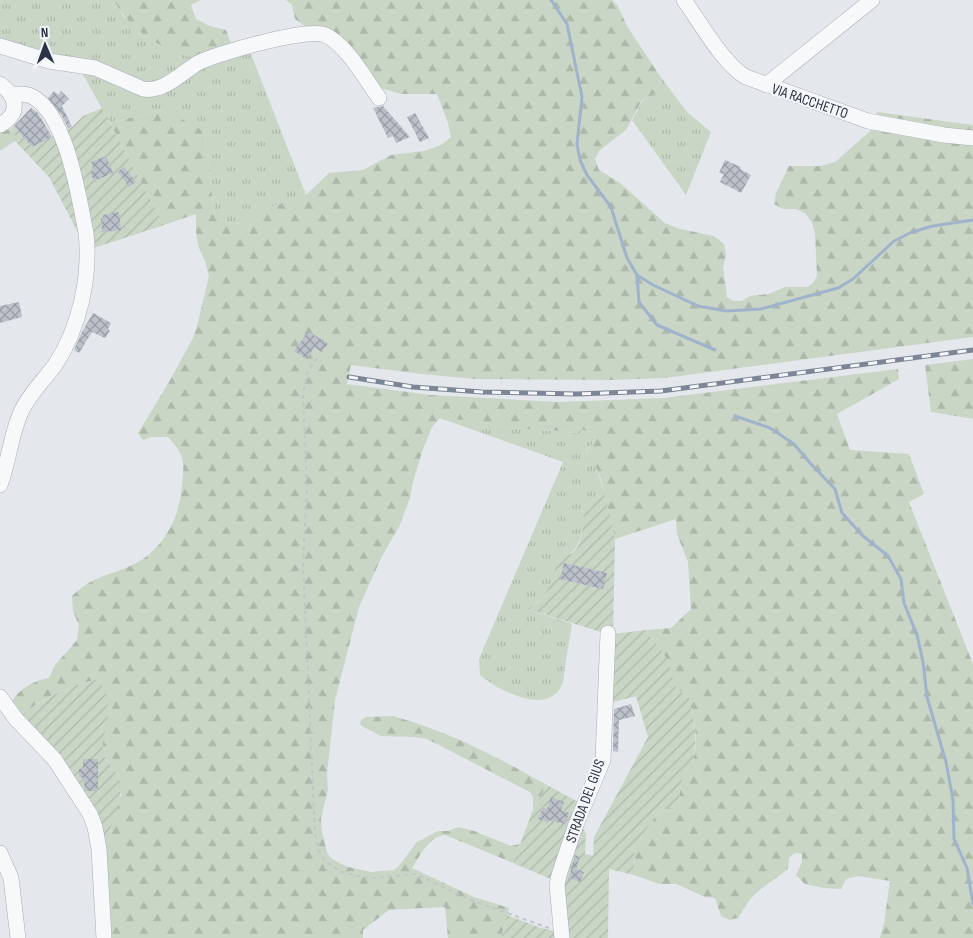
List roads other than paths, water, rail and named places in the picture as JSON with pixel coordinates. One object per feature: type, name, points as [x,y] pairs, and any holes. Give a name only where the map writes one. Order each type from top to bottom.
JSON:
[{"type":"street","name":"VIA RACCHETTO","points":[[684,0],[732,68],[746,78],[868,121],[944,135],[973,138]]},
{"type":"street","points":[[766,85],[872,0]]},
{"type":"street","points":[[0,46],[49,62],[95,68],[140,88],[151,90],[162,87],[208,58],[248,46],[304,34],[320,33],[332,40],[344,51],[379,98]]},
{"type":"street","points":[[0,125],[14,111],[14,103],[6,89]]},
{"type":"street","points":[[0,485],[21,412],[58,359],[77,320],[84,286],[87,245],[85,228],[65,144],[53,118],[35,98],[6,89]]},
{"type":"street","name":"STRADA DEL GIUS","points":[[562,934],[557,885],[559,875],[575,827],[603,760],[608,633]]},
{"type":"street","points":[[0,698],[16,719],[55,760],[90,814],[95,827],[99,849],[104,938]]},
{"type":"street","points":[[0,854],[12,878],[18,938]]},
{"type":"waterway","points":[[551,0],[567,24],[582,97],[577,144],[580,160],[587,175],[611,207],[627,258],[637,275],[653,285],[698,306],[726,311],[761,309],[838,288],[853,279],[894,241],[912,232],[933,226],[973,220]]},
{"type":"waterway","points":[[637,275],[639,302],[657,325],[715,350]]},
{"type":"waterway","points":[[735,416],[770,428],[794,444],[835,489],[842,513],[862,535],[888,556],[901,579],[904,603],[917,635],[923,662],[927,697],[946,762],[953,800],[954,839],[967,868],[973,904]]},
{"type":"railway","points":[[349,377],[413,387],[482,392],[576,394],[661,391],[973,350]]}]
